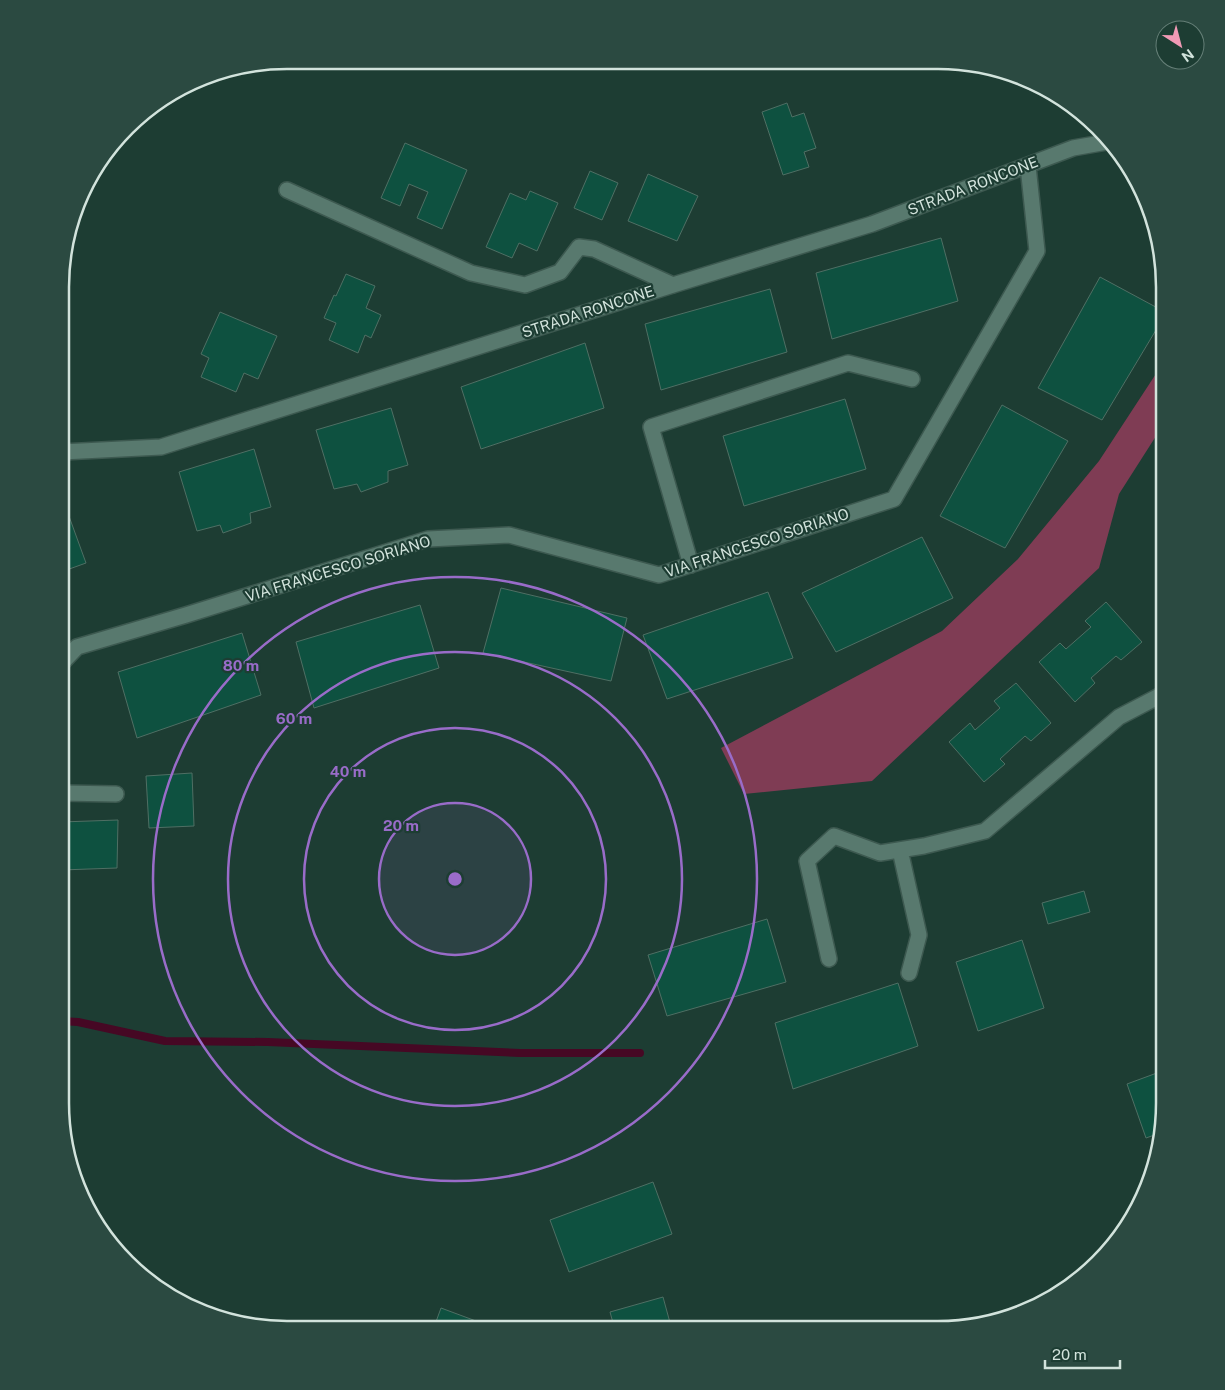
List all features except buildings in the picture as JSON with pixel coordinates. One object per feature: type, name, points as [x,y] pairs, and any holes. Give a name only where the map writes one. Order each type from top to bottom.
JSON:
[{"type":"street","name":"STRADA RONCONE","points":[[69,452],[161,447],[872,224],[1073,148],[1102,143]]},
{"type":"street","name":"VIA FRANCESCO SORIANO","points":[[69,656],[77,647],[196,612],[428,539],[509,535],[660,575],[894,499],[1037,251],[1028,166]]},
{"type":"street","points":[[287,190],[471,273],[525,285],[560,272],[579,247],[594,249],[673,285]]},
{"type":"street","points":[[691,565],[651,427],[848,363],[912,379]]},
{"type":"street","points":[[829,960],[807,861],[834,836],[880,853],[924,846],[985,831],[1118,717],[1156,697]]},
{"type":"street","points":[[69,792],[116,794]]},
{"type":"street","points":[[900,850],[919,935],[909,973]]},
{"type":"shaded area","points":[[1156,374],[1156,436],[1119,494],[1099,568],[872,781],[744,794],[721,748],[942,631],[1018,559],[1099,461]]},
{"type":"waterway","points":[[69,1021],[165,1041],[268,1042],[520,1053],[640,1053]]}]
